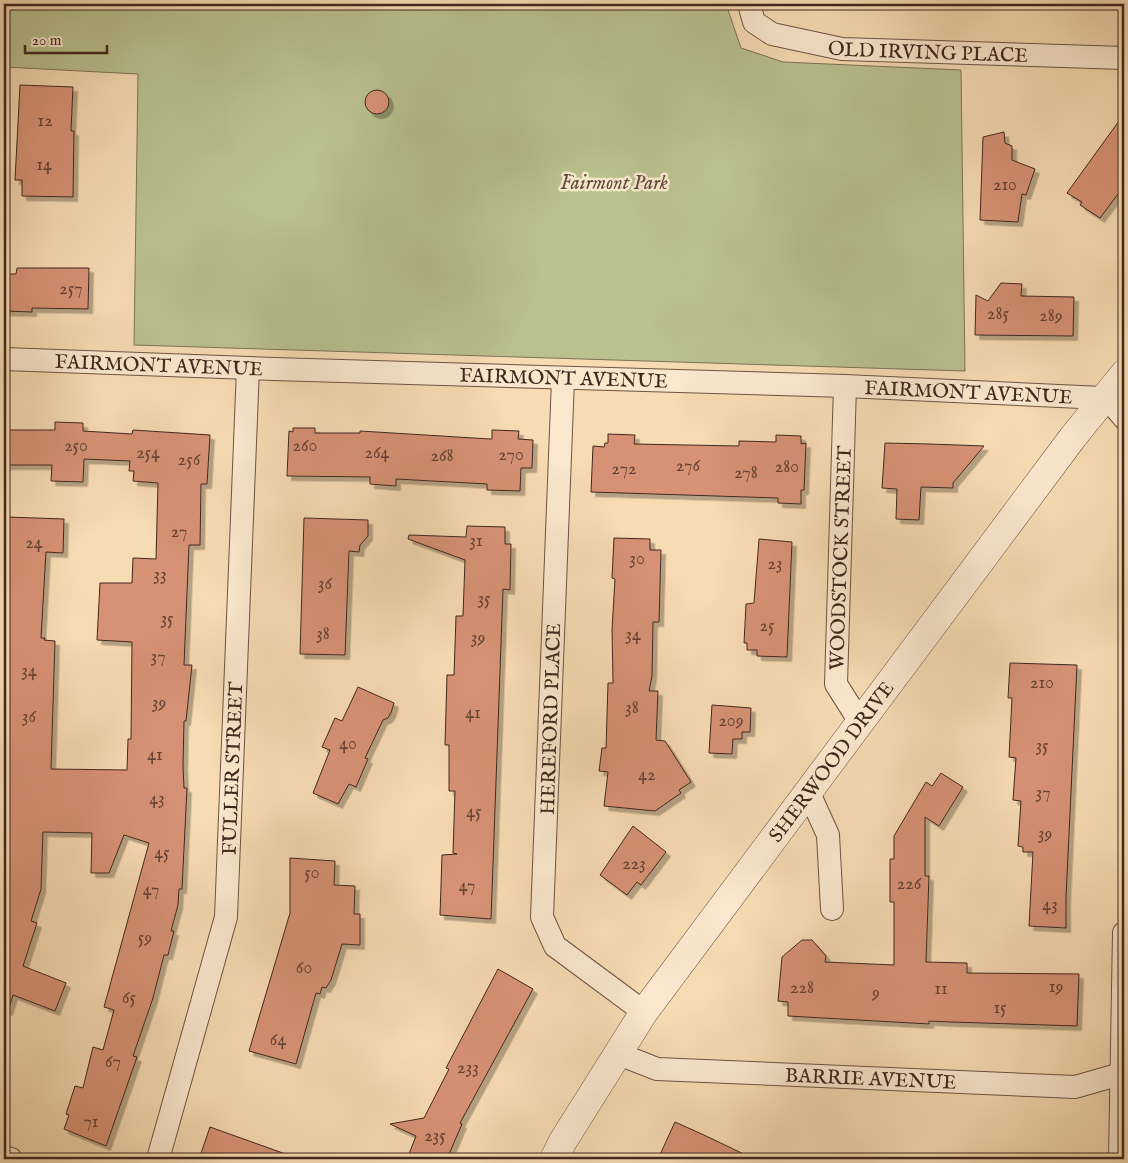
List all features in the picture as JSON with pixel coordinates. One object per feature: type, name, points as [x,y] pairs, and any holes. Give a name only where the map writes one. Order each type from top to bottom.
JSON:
[{"type":"street","name":"OLD IRVING PLACE","points":[[749,4],[754,22],[772,34],[842,49],[1124,58]]},
{"type":"street","name":"FAIRMONT AVENUE","points":[[4,359],[563,379],[845,386],[1115,398]]},
{"type":"street","name":"FULLER STREET","points":[[158,1159],[226,917],[248,368]]},
{"type":"street","name":"SHERWOOD DRIVE","points":[[554,1159],[616,1053],[644,1012],[1073,437],[1115,398],[1124,374]]},
{"type":"street","name":"HEREFORD PLACE","points":[[563,379],[542,917],[555,946],[644,1012]]},
{"type":"street","name":"WOODSTOCK STREET","points":[[845,386],[836,684],[860,722]]},
{"type":"street","points":[[1115,398],[1124,418]]},
{"type":"street","points":[[808,791],[828,835],[832,909]]},
{"type":"street","points":[[1120,1159],[1124,933]]},
{"type":"street","name":"BARRIE AVENUE","points":[[616,1053],[657,1069],[1075,1087],[1123,1073]]},
{"type":"street","points":[[4,1157],[11,1159]]},
{"type":"green space","name":"Fairmont Park","points":[[4,4],[726,4],[741,48],[783,62],[961,70],[965,371],[134,345],[138,74],[4,67]]},
{"type":"building","points":[[20,85],[73,87],[71,131],[74,131],[73,197],[22,196],[22,180],[15,180]]},
{"type":"building","points":[[377,90],[386,93],[389,102],[386,111],[377,114],[368,111],[365,102],[368,93]]},
{"type":"building","points":[[1124,114],[1124,186],[1100,218],[1080,205],[1082,202],[1067,193]]},
{"type":"building","points":[[1004,132],[1005,143],[1012,146],[1012,160],[1035,169],[1026,195],[1022,194],[1018,222],[980,220],[983,137]]},
{"type":"building","points":[[17,268],[89,268],[88,309],[32,308],[32,312],[4,311],[4,274],[16,274]]},
{"type":"building","points":[[1001,283],[1022,284],[1021,296],[1074,297],[1073,336],[975,335],[976,295],[988,301]]},
{"type":"building","points":[[55,422],[83,423],[83,431],[132,434],[133,430],[210,435],[207,484],[201,484],[200,545],[189,545],[184,665],[192,665],[186,721],[184,721],[183,766],[184,788],[187,788],[182,889],[179,889],[178,905],[171,931],[174,931],[168,955],[164,955],[153,998],[133,1056],[137,1057],[106,1146],[64,1129],[69,1115],[66,1114],[75,1086],[83,1088],[93,1047],[103,1050],[114,1010],[104,1007],[149,843],[124,835],[109,873],[91,873],[92,833],[43,832],[41,889],[31,921],[37,923],[23,966],[66,983],[55,1011],[13,995],[8,1011],[4,1010],[6,521],[7,517],[64,519],[63,553],[46,552],[41,638],[55,641],[51,769],[127,770],[128,739],[131,739],[132,642],[97,640],[100,583],[132,583],[133,558],[156,559],[158,483],[133,481],[134,471],[129,471],[130,461],[84,459],[83,482],[51,481],[52,465],[4,465],[4,430],[55,430]]},
{"type":"building","points":[[293,428],[315,428],[315,433],[360,433],[360,431],[490,439],[492,439],[492,430],[519,431],[518,439],[533,440],[532,468],[521,468],[520,491],[487,490],[487,484],[396,479],[396,486],[370,484],[370,477],[287,476],[289,431],[293,432]]},
{"type":"building","points":[[608,434],[635,435],[634,444],[739,446],[739,441],[776,442],[776,435],[801,436],[801,444],[806,443],[804,490],[801,490],[801,504],[778,503],[778,498],[591,492],[593,446],[604,447],[605,443],[608,443]]},
{"type":"building","points":[[885,443],[984,446],[953,483],[953,488],[921,487],[919,520],[896,519],[897,489],[882,488]]},
{"type":"building","points":[[304,518],[368,520],[368,536],[360,545],[359,552],[349,551],[345,655],[300,654]]},
{"type":"building","points":[[467,526],[505,527],[505,544],[511,544],[510,590],[503,589],[491,919],[440,915],[442,855],[457,854],[453,853],[455,791],[449,791],[449,745],[445,745],[447,675],[454,675],[456,616],[463,616],[465,560],[408,539],[409,535],[466,537]]},
{"type":"building","points":[[614,538],[650,539],[650,550],[661,550],[659,622],[653,622],[652,676],[649,691],[658,691],[656,740],[665,741],[691,782],[679,790],[681,793],[655,811],[604,806],[608,772],[599,771],[602,748],[606,748],[608,683],[613,683],[612,629],[615,579],[612,578]]},
{"type":"building","points":[[759,539],[792,542],[787,657],[757,656],[757,650],[747,650],[747,643],[744,643],[746,604],[754,603]]},
{"type":"building","points":[[1010,663],[1077,665],[1066,928],[1029,926],[1033,852],[1023,852],[1023,847],[1018,846],[1021,801],[1013,800],[1016,758],[1009,757],[1012,698],[1008,698]]},
{"type":"building","points":[[358,687],[394,703],[391,713],[388,718],[383,720],[365,758],[368,759],[356,787],[349,784],[338,804],[313,793],[330,750],[322,747],[335,718],[342,721]]},
{"type":"building","points":[[712,705],[751,708],[750,732],[742,732],[742,739],[733,739],[732,754],[709,753]]},
{"type":"building","points":[[941,773],[963,787],[939,826],[925,817],[925,876],[929,876],[926,962],[967,963],[967,973],[1079,974],[1077,1026],[929,1021],[929,1024],[788,1016],[788,1002],[778,1001],[782,957],[802,940],[812,940],[826,956],[825,962],[894,965],[894,902],[890,902],[890,859],[894,859],[894,836],[926,782],[932,786]]},
{"type":"building","points":[[633,826],[666,852],[641,885],[637,882],[627,895],[600,875]]},
{"type":"building","points":[[290,858],[335,861],[334,885],[355,886],[354,914],[360,914],[360,945],[342,944],[331,980],[326,988],[322,987],[320,994],[316,993],[296,1064],[249,1051],[290,913]]},
{"type":"building","points":[[498,969],[533,989],[460,1123],[462,1124],[447,1159],[407,1159],[416,1136],[390,1124],[424,1118],[449,1069],[446,1068]]},
{"type":"building","points":[[675,1122],[704,1135],[754,1159],[658,1159]]},
{"type":"building","points":[[210,1127],[291,1156],[290,1159],[199,1159]]}]
